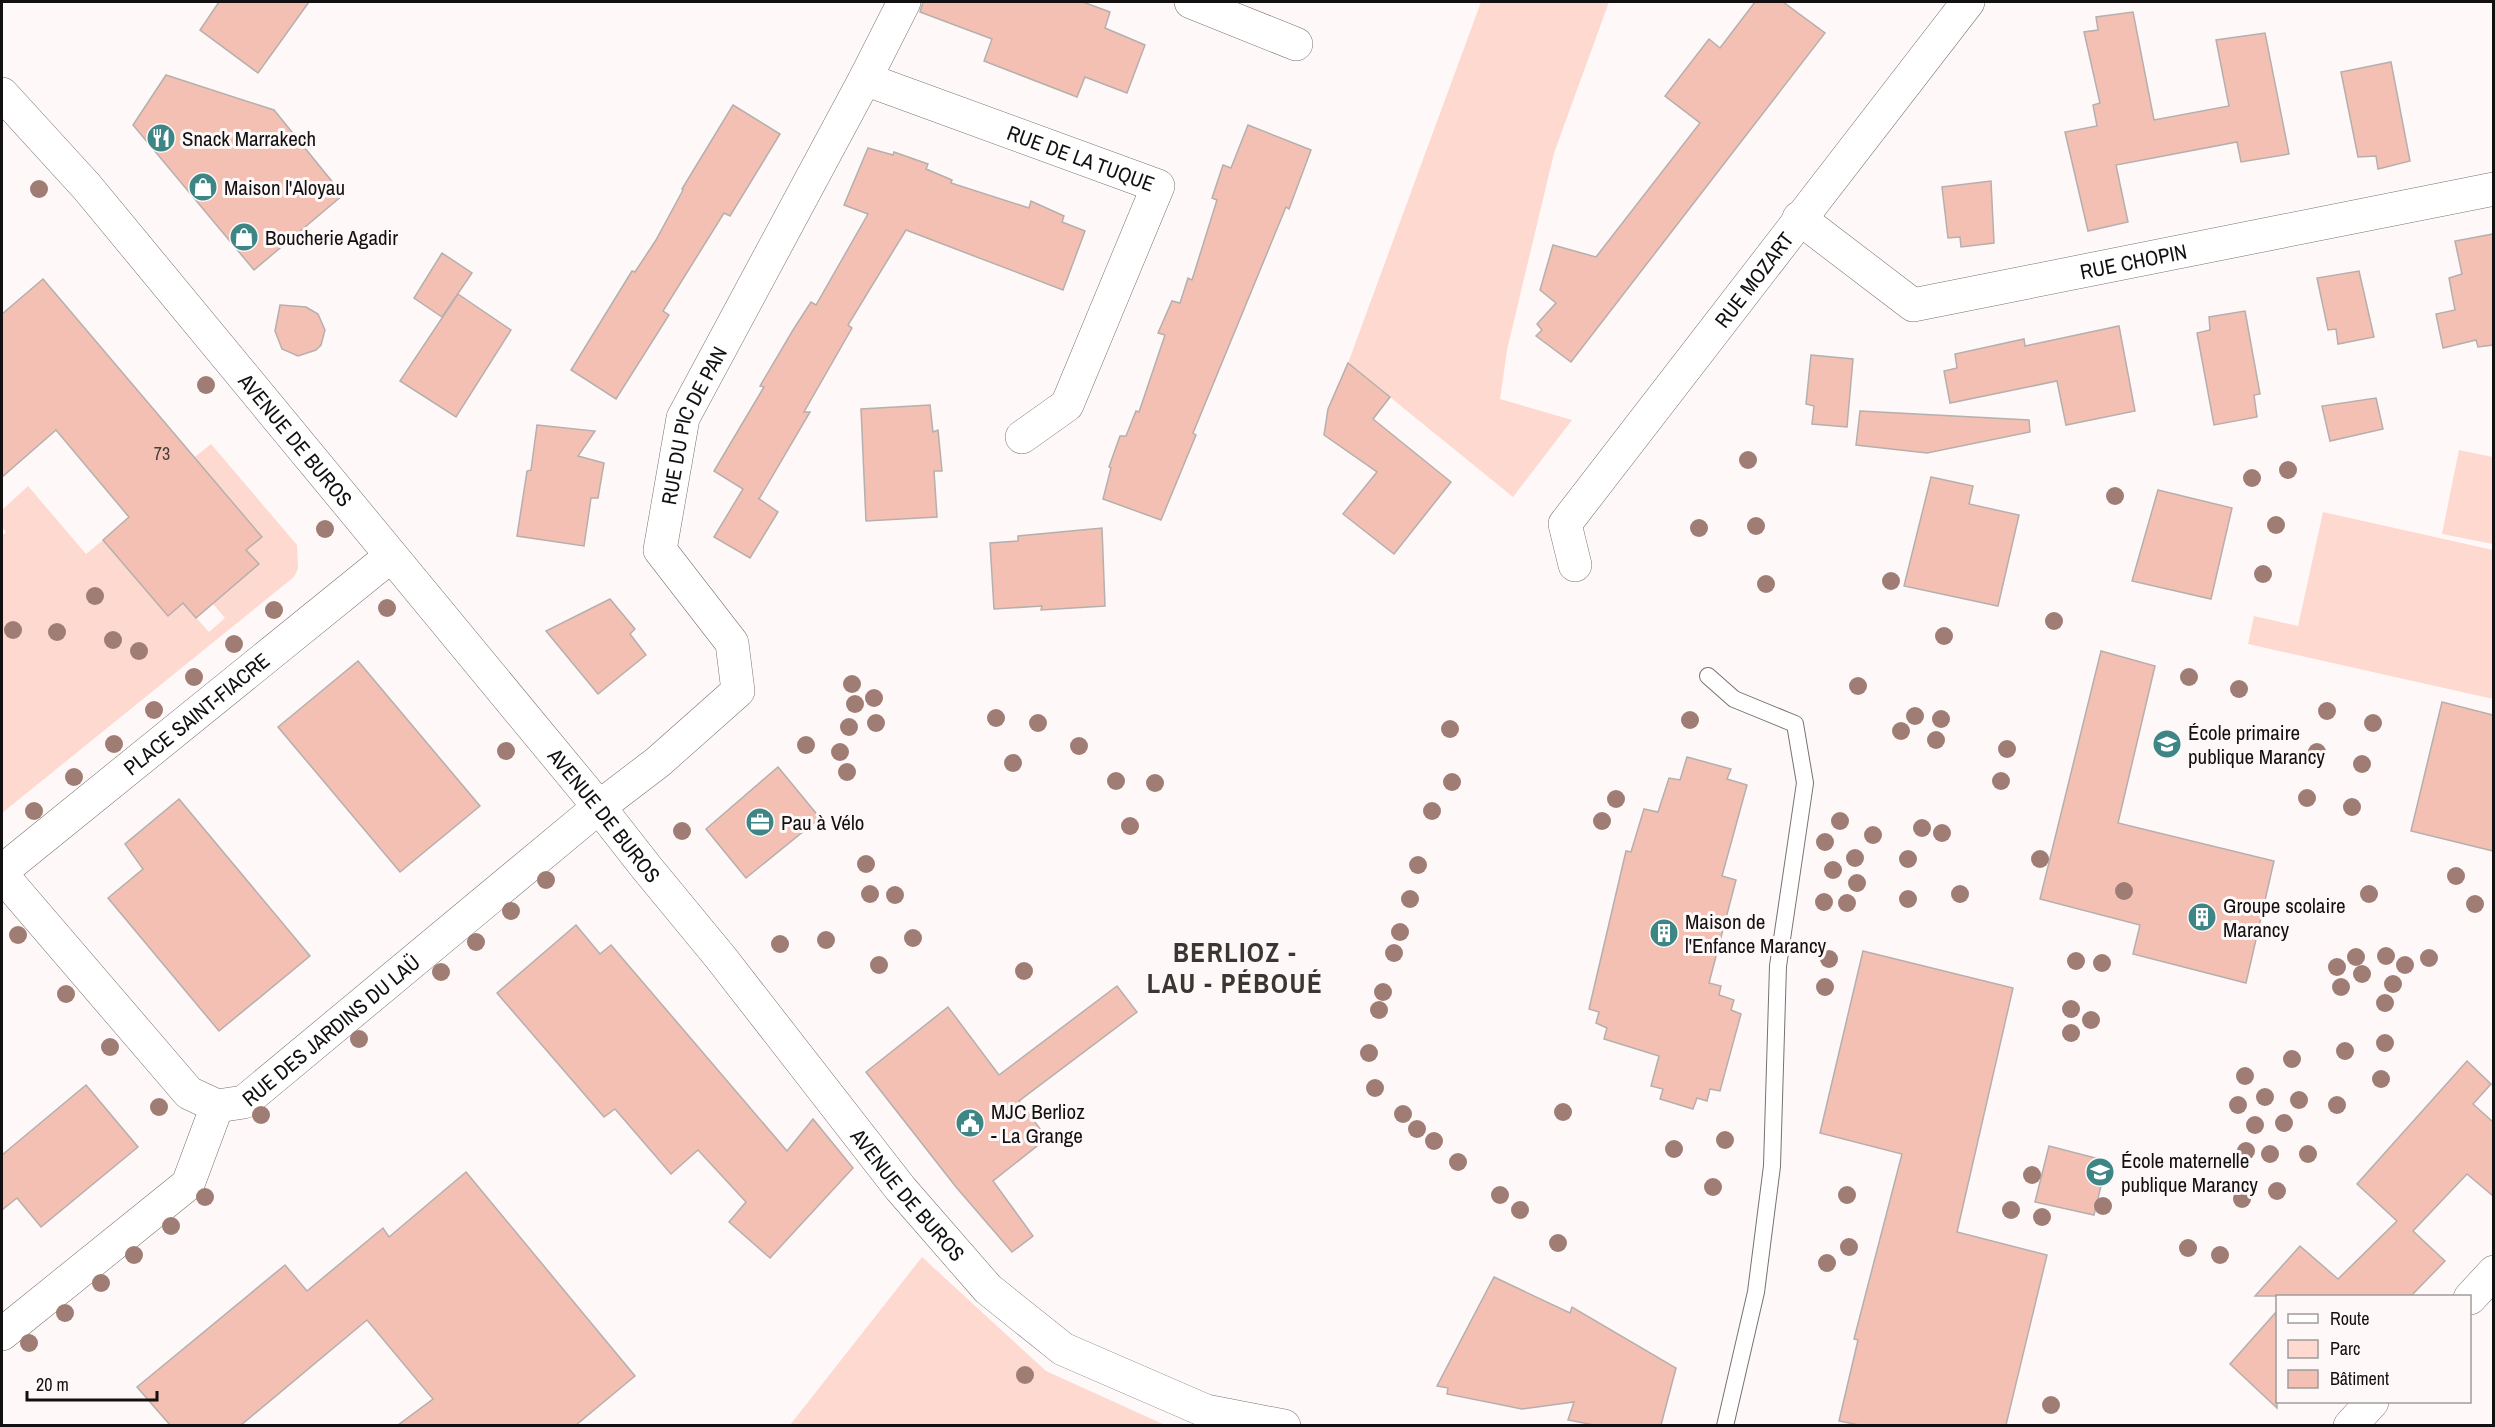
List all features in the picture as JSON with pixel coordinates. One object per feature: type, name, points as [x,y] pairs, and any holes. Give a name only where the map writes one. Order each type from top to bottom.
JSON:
[{"type":"street","name":"RUE DU PIC DE PAN","points":[[599,807],[658,762],[738,691],[732,643],[660,550],[683,418],[904,2]]},
{"type":"street","points":[[1191,2],[1296,44]]},
{"type":"street","name":"RUE MOZART","points":[[1575,565],[1565,524],[1968,2]]},
{"type":"street","name":"RUE DE LA TUQUE","points":[[865,79],[1158,186],[1067,405],[1022,437]]},
{"type":"street","name":"AVENUE DE BUROS","points":[[2,94],[87,187],[599,807],[721,958],[900,1188],[988,1289],[1064,1349],[1206,1411],[1284,1425]]},
{"type":"street","name":"RUE CHOPIN","points":[[1800,218],[1913,305],[2493,189]]},
{"type":"street","name":"PLACE SAINT-FIACRE","points":[[2,873],[391,556]]},
{"type":"street","name":"RUE DES JARDINS DU LAÜ","points":[[2,873],[189,1094],[217,1106],[244,1102],[599,807]]},
{"type":"street","points":[[2,1334],[188,1184],[217,1106]]},
{"type":"street","points":[[2471,1296],[2493,1272]]},
{"type":"street","points":[[2350,1425],[2370,1403]]},
{"type":"lane","points":[[1708,676],[1734,699],[1795,724],[1805,783],[1778,966],[1771,1178],[1756,1292],[1725,1425]]},
{"type":"green space","points":[[1481,2],[1609,2],[1554,153],[1507,350],[1500,399],[1572,420],[1513,497],[1348,363]]},
{"type":"green space","points":[[211,444],[297,545],[298,569],[294,577],[2,813],[2,536],[6,532],[2,527],[2,510],[28,486],[86,554],[103,540],[168,616],[183,603],[209,632],[225,618],[213,604],[258,564],[246,550],[262,536],[195,457]]},
{"type":"green space","points":[[2459,450],[2493,457],[2493,544],[2442,534]]},
{"type":"green space","points":[[2323,512],[2493,550],[2493,699],[2248,644],[2254,616],[2298,626]]},
{"type":"green space","points":[[922,1257],[1046,1371],[1165,1425],[790,1425]]},
{"type":"building","points":[[219,2],[309,2],[258,73],[200,30]]},
{"type":"building","points":[[923,2],[1083,2],[1110,12],[1105,28],[1145,45],[1127,93],[1085,77],[1077,97],[984,61],[992,39],[920,12]]},
{"type":"building","points":[[1755,2],[1783,2],[1825,33],[1571,362],[1536,336],[1542,330],[1537,324],[1556,303],[1540,290],[1553,245],[1596,257],[1700,123],[1665,96],[1709,39],[1720,48]]},
{"type":"building","points":[[2133,12],[2154,120],[2229,106],[2216,40],[2265,33],[2289,154],[2241,162],[2237,142],[2116,165],[2128,222],[2088,231],[2065,132],[2097,126],[2093,105],[2100,103],[2084,32],[2098,30],[2096,17]]},
{"type":"building","points":[[2391,62],[2410,161],[2378,169],[2376,156],[2358,157],[2341,72]]},
{"type":"building","points":[[166,75],[274,110],[343,195],[254,270],[133,125]]},
{"type":"building","points":[[733,105],[780,134],[730,216],[724,213],[663,311],[669,315],[616,399],[571,370],[632,271],[635,272],[656,240],[682,189]]},
{"type":"building","points":[[1248,125],[1311,150],[1289,209],[1286,207],[1193,433],[1196,435],[1161,520],[1103,499],[1111,468],[1109,467],[1120,436],[1126,436],[1136,411],[1139,412],[1165,335],[1158,333],[1172,301],[1180,303],[1188,278],[1192,280],[1217,200],[1212,198],[1223,165],[1231,168]]},
{"type":"building","points":[[868,148],[893,155],[894,152],[928,164],[926,169],[952,180],[951,183],[1029,208],[1031,201],[1064,216],[1062,222],[1085,231],[1063,290],[906,230],[848,325],[852,328],[804,412],[810,412],[759,499],[778,512],[750,558],[714,537],[743,489],[714,471],[764,387],[760,386],[793,330],[811,302],[816,305],[868,214],[844,205]]},
{"type":"building","points":[[1991,181],[1994,243],[1961,247],[1960,237],[1948,238],[1942,187]]},
{"type":"building","points":[[2493,234],[2493,345],[2478,347],[2476,340],[2443,348],[2436,314],[2455,310],[2449,278],[2462,274],[2455,241]]},
{"type":"building","points":[[442,253],[472,273],[442,317],[414,298]]},
{"type":"building","points":[[2359,271],[2374,337],[2338,344],[2336,329],[2328,330],[2317,278]]},
{"type":"building","points":[[43,279],[262,537],[246,550],[259,564],[196,618],[183,603],[168,616],[103,540],[129,517],[56,430],[2,477],[2,314]]},
{"type":"building","points":[[458,294],[511,330],[456,417],[400,381]]},
{"type":"building","points":[[280,305],[306,307],[318,314],[325,330],[321,345],[316,350],[298,356],[282,349],[275,331]]},
{"type":"building","points":[[2245,311],[2260,394],[2254,395],[2257,417],[2214,425],[2197,333],[2210,330],[2209,317]]},
{"type":"building","points":[[2119,326],[2135,411],[2066,425],[2057,381],[1950,403],[1944,371],[1957,368],[1955,354],[2024,339],[2025,346]]},
{"type":"building","points":[[1811,355],[1853,359],[1847,427],[1812,424],[1814,406],[1806,404]]},
{"type":"building","points":[[1348,363],[1390,397],[1373,419],[1451,482],[1394,554],[1343,514],[1377,472],[1324,435],[1328,409]]},
{"type":"building","points":[[2376,398],[2383,429],[2330,441],[2322,406]]},
{"type":"building","points":[[930,405],[933,432],[938,430],[942,471],[934,471],[937,517],[866,521],[861,409]]},
{"type":"building","points":[[1860,411],[2029,420],[2030,432],[1927,453],[1856,445]]},
{"type":"building","points":[[537,425],[595,431],[578,456],[604,463],[598,498],[591,498],[584,546],[517,536],[527,471],[531,470]]},
{"type":"building","points":[[1931,477],[1973,486],[1969,504],[2019,515],[1998,606],[1904,586]]},
{"type":"building","points":[[2158,490],[2232,508],[2211,599],[2132,581]]},
{"type":"building","points":[[1102,528],[1105,606],[1041,610],[1042,606],[994,609],[990,543],[1018,541],[1018,536]]},
{"type":"building","points":[[610,599],[635,629],[630,634],[646,655],[598,694],[546,631]]},
{"type":"building","points":[[2101,651],[2155,666],[2118,823],[2274,861],[2246,983],[2133,954],[2140,925],[2040,899]]},
{"type":"building","points":[[358,661],[480,806],[400,872],[278,727]]},
{"type":"building","points":[[2442,702],[2493,715],[2493,851],[2411,831]]},
{"type":"building","name":"Maison de l'Enfance Marancy","points":[[1687,757],[1731,769],[1727,779],[1747,785],[1722,876],[1736,880],[1709,983],[1721,986],[1719,995],[1734,1000],[1731,1010],[1741,1014],[1720,1091],[1710,1089],[1707,1101],[1697,1098],[1693,1109],[1660,1099],[1663,1089],[1651,1086],[1659,1056],[1604,1039],[1607,1028],[1596,1023],[1599,1012],[1589,1009],[1626,851],[1631,852],[1644,809],[1658,812],[1669,778],[1680,780]]},
{"type":"building","points":[[778,767],[820,818],[746,878],[706,829]]},
{"type":"building","points":[[179,799],[310,956],[219,1031],[108,898],[143,869],[125,844]]},
{"type":"building","points":[[576,925],[600,954],[611,945],[787,1151],[813,1119],[853,1168],[770,1258],[729,1222],[746,1202],[698,1150],[671,1174],[615,1109],[604,1117],[497,993]]},
{"type":"building","points":[[1863,951],[2013,988],[1957,1232],[2047,1255],[2006,1425],[1859,1425],[1839,1421],[1858,1340],[1854,1339],[1902,1154],[1820,1133]]},
{"type":"building","name":"MJC Berlioz - La Grange","points":[[1117,986],[1137,1012],[1019,1101],[1047,1138],[993,1181],[1033,1236],[1012,1252],[956,1187],[866,1072],[948,1007],[999,1075]]},
{"type":"building","points":[[2467,1061],[2491,1084],[2473,1104],[2493,1122],[2493,1196],[2467,1174],[2413,1231],[2445,1261],[2412,1295],[2255,1296],[2300,1246],[2338,1279],[2397,1221],[2357,1184]]},
{"type":"building","points":[[86,1085],[138,1147],[41,1227],[17,1198],[2,1210],[2,1155]]},
{"type":"building","points":[[2049,1146],[2107,1161],[2094,1215],[2035,1202]]},
{"type":"building","points":[[466,1172],[635,1376],[576,1425],[398,1425],[433,1399],[367,1320],[241,1425],[170,1425],[137,1387],[285,1265],[307,1291],[383,1228],[389,1237]]},
{"type":"building","points":[[1494,1277],[1570,1313],[1572,1307],[1676,1368],[1661,1425],[1594,1425],[1568,1420],[1574,1402],[1522,1409],[1447,1394],[1448,1388],[1437,1386]]},
{"type":"building","points":[[2276,1312],[2277,1408],[2230,1364]]},
{"type":"place","name":"Snack Marrakech","points":[[161,138]]},
{"type":"place","name":"Maison l'Aloyau","points":[[203,187]]},
{"type":"place","name":"Boucherie Agadir","points":[[244,237]]},
{"type":"place","name":"École primaire publique Marancy","points":[[2167,744]]},
{"type":"place","name":"Pau à Vélo","points":[[760,822]]},
{"type":"place","name":"Groupe scolaire Marancy","points":[[2202,917]]},
{"type":"place","name":"Maison de l'Enfance Marancy","points":[[1664,933]]},
{"type":"place","name":"MJC Berlioz - La Grange","points":[[970,1123]]},
{"type":"place","name":"École maternelle publique Marancy","points":[[2100,1172]]},
{"type":"district","name":"BERLIOZ - LAU - PÉBOUÉ","points":[[1235,968]]}]
